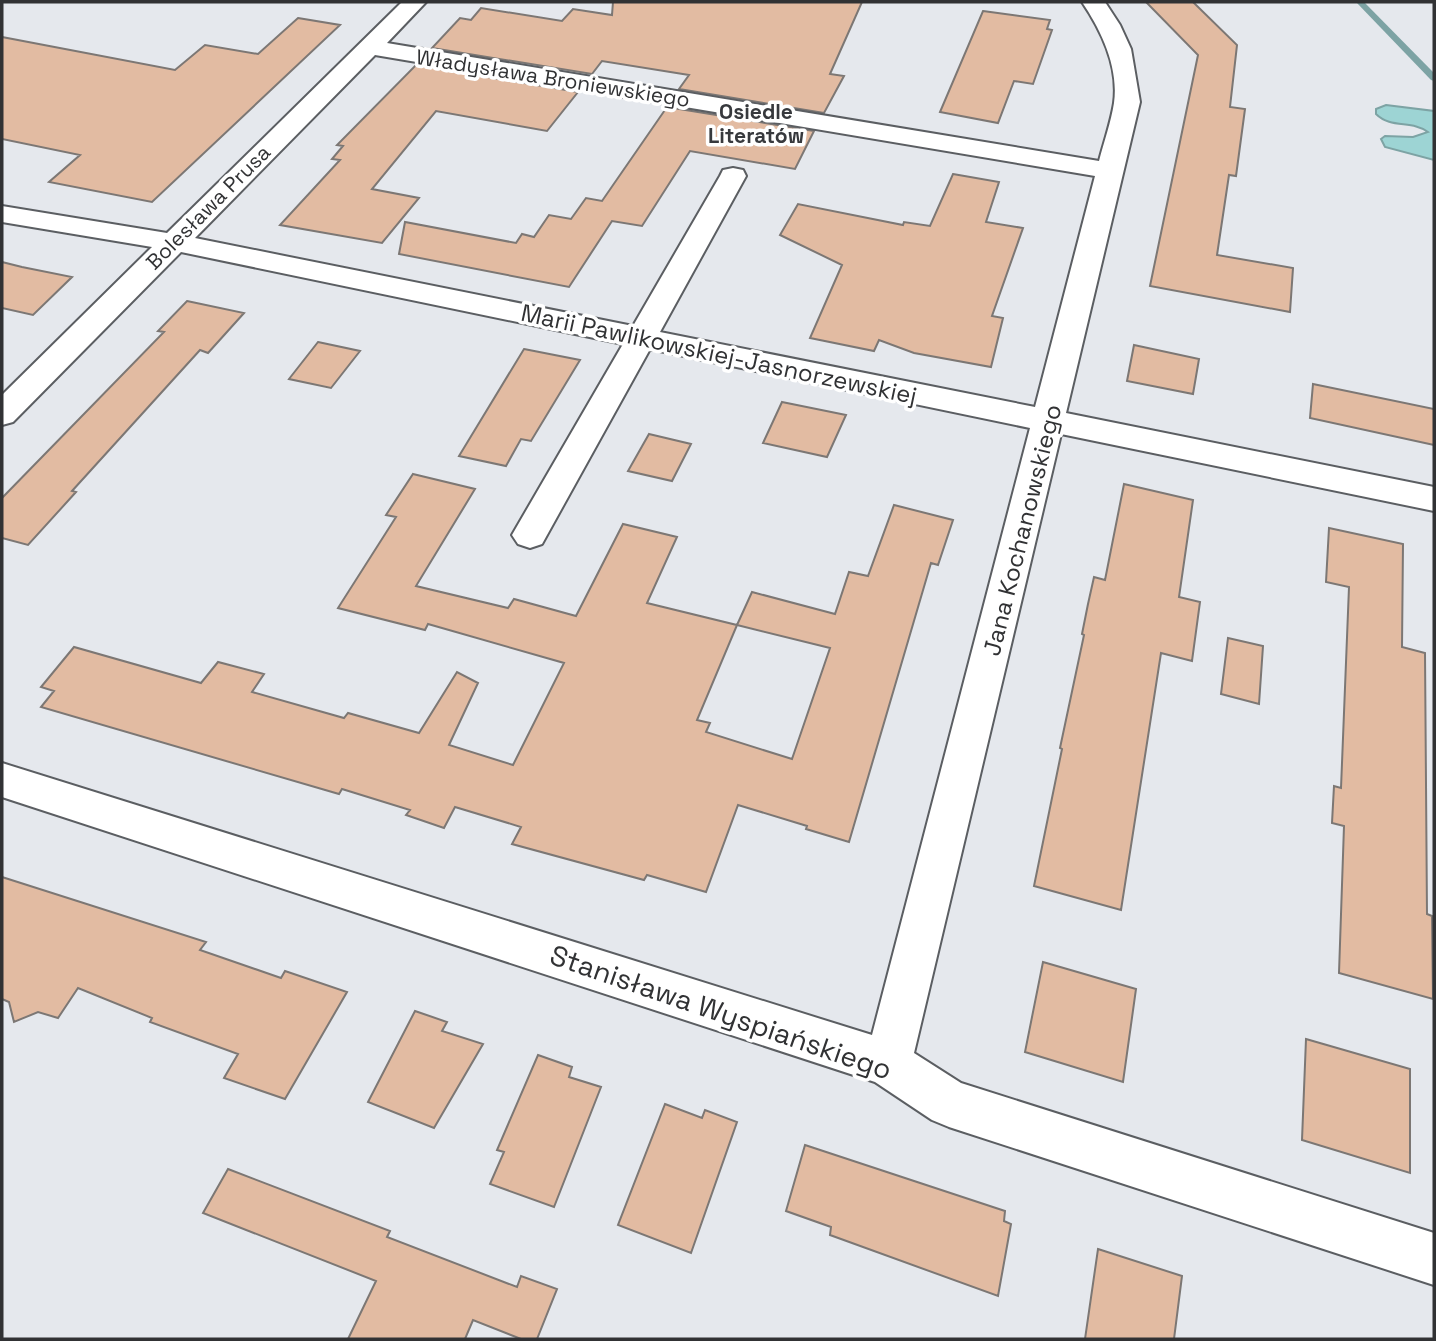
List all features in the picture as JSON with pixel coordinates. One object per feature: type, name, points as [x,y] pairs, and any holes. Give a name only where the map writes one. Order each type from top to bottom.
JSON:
[{"type":"street","name":"Bolesława Prusa","points":[[2,414],[415,2]]},
{"type":"street","name":"Jana Kochanowskiego","points":[[888,1063],[1127,102],[1126,75],[1110,28],[1093,2]]},
{"type":"street","name":"Władysława Broniewskiego","points":[[368,47],[1111,171]]},
{"type":"street","points":[[530,535],[733,176]]},
{"type":"street","name":"Marii Pawlikowskiej-Jasnorzewskiej","points":[[2,214],[172,242],[1434,499]]},
{"type":"street","name":"Stanisława Wyspiańskiego","points":[[2,780],[888,1063],[949,1102],[1434,1259]]},
{"type":"water","points":[[1386,105],[1434,111],[1434,160],[1385,147],[1381,139],[1385,136],[1413,137],[1428,132],[1415,126],[1382,119],[1376,114],[1376,109]]},
{"type":"building","points":[[613,2],[862,2],[830,74],[844,76],[824,113],[679,89],[689,75],[602,61],[592,74],[432,48],[460,18],[471,20],[481,8],[562,21],[573,9],[612,15]]},
{"type":"building","points":[[1146,2],[1193,2],[1237,45],[1230,107],[1245,109],[1236,176],[1229,175],[1217,255],[1293,268],[1290,312],[1150,286],[1198,55]]},
{"type":"building","points":[[983,11],[1050,20],[1047,29],[1052,30],[1033,84],[1014,81],[998,123],[940,112]]},
{"type":"building","points":[[298,18],[340,25],[152,202],[49,182],[80,155],[2,139],[2,37],[175,70],[205,45],[258,54]]},
{"type":"building","points":[[416,65],[578,92],[547,131],[436,111],[372,189],[419,198],[382,243],[280,225],[340,160],[332,159],[343,146],[337,145]]},
{"type":"building","points":[[667,107],[814,131],[795,169],[690,151],[642,226],[612,221],[569,287],[399,254],[405,222],[516,243],[522,234],[534,237],[549,215],[571,219],[586,198],[602,201]]},
{"type":"building","points":[[953,174],[999,182],[986,222],[1023,228],[992,316],[1003,318],[991,367],[914,353],[879,340],[874,351],[810,338],[842,265],[780,235],[798,204],[903,225],[904,222],[930,226]]},
{"type":"building","points":[[2,262],[72,277],[33,315],[2,308]]},
{"type":"building","points":[[187,301],[244,313],[208,353],[200,350],[72,491],[76,492],[28,545],[2,538],[2,498],[164,332],[158,331]]},
{"type":"building","points":[[318,342],[360,351],[331,388],[289,379]]},
{"type":"building","points":[[1134,345],[1199,359],[1193,394],[1127,381]]},
{"type":"building","points":[[524,349],[580,360],[531,441],[521,439],[506,466],[459,456]]},
{"type":"building","points":[[1313,384],[1434,409],[1434,445],[1310,418]]},
{"type":"building","points":[[782,402],[846,415],[827,457],[763,443]]},
{"type":"building","points":[[649,434],[691,444],[672,481],[628,471]]},
{"type":"building","points":[[413,474],[475,489],[416,586],[508,608],[514,599],[576,616],[623,524],[677,537],[647,603],[737,625],[752,592],[835,614],[849,572],[868,576],[894,505],[953,520],[938,565],[931,563],[849,842],[738,805],[706,892],[647,875],[644,880],[512,844],[521,827],[455,807],[444,828],[406,815],[410,810],[342,789],[339,794],[41,707],[54,691],[41,687],[74,647],[201,683],[218,662],[264,674],[252,692],[344,718],[348,713],[419,733],[457,672],[478,683],[449,745],[513,765],[564,663],[428,624],[425,630],[338,608],[396,517],[386,515]],"holes":[[[737,625],[830,648],[792,759],[706,732],[710,723],[697,720]]]},
{"type":"building","points":[[1124,484],[1193,500],[1179,597],[1200,602],[1192,661],[1161,653],[1121,910],[1034,886],[1094,577],[1105,580]]},
{"type":"building","points":[[1329,528],[1403,544],[1402,647],[1425,653],[1427,914],[1432,916],[1433,999],[1339,973],[1344,826],[1332,823],[1334,786],[1341,788],[1349,587],[1326,582]]},
{"type":"building","points":[[1228,638],[1263,646],[1259,704],[1221,694]]},
{"type":"building","points":[[2,877],[206,942],[200,950],[281,978],[285,971],[347,992],[285,1099],[224,1078],[238,1054],[150,1022],[152,1018],[78,988],[58,1018],[38,1012],[14,1022],[9,1002],[2,999]]},
{"type":"building","points":[[1043,962],[1136,989],[1123,1082],[1025,1052]]},
{"type":"building","points":[[415,1011],[447,1022],[442,1031],[483,1044],[434,1128],[368,1102]]},
{"type":"building","points":[[1306,1039],[1410,1069],[1410,1173],[1302,1140]]},
{"type":"building","points":[[538,1055],[572,1067],[569,1077],[601,1087],[554,1207],[490,1184],[504,1152],[497,1150]]},
{"type":"building","points":[[665,1104],[702,1118],[705,1110],[737,1122],[691,1253],[618,1225]]},
{"type":"building","points":[[805,1145],[1005,1211],[1004,1221],[1011,1224],[998,1296],[830,1235],[831,1227],[786,1211]]},
{"type":"building","points":[[228,1169],[390,1231],[387,1237],[517,1287],[521,1276],[557,1289],[537,1339],[521,1339],[473,1320],[465,1339],[348,1339],[376,1281],[203,1213]]},
{"type":"building","points":[[1098,1249],[1182,1276],[1174,1339],[1085,1339]]},
{"type":"waterway","points":[[1360,2],[1434,78]]},
{"type":"district","name":"Osiedle Literatów","points":[[756,123]]}]
